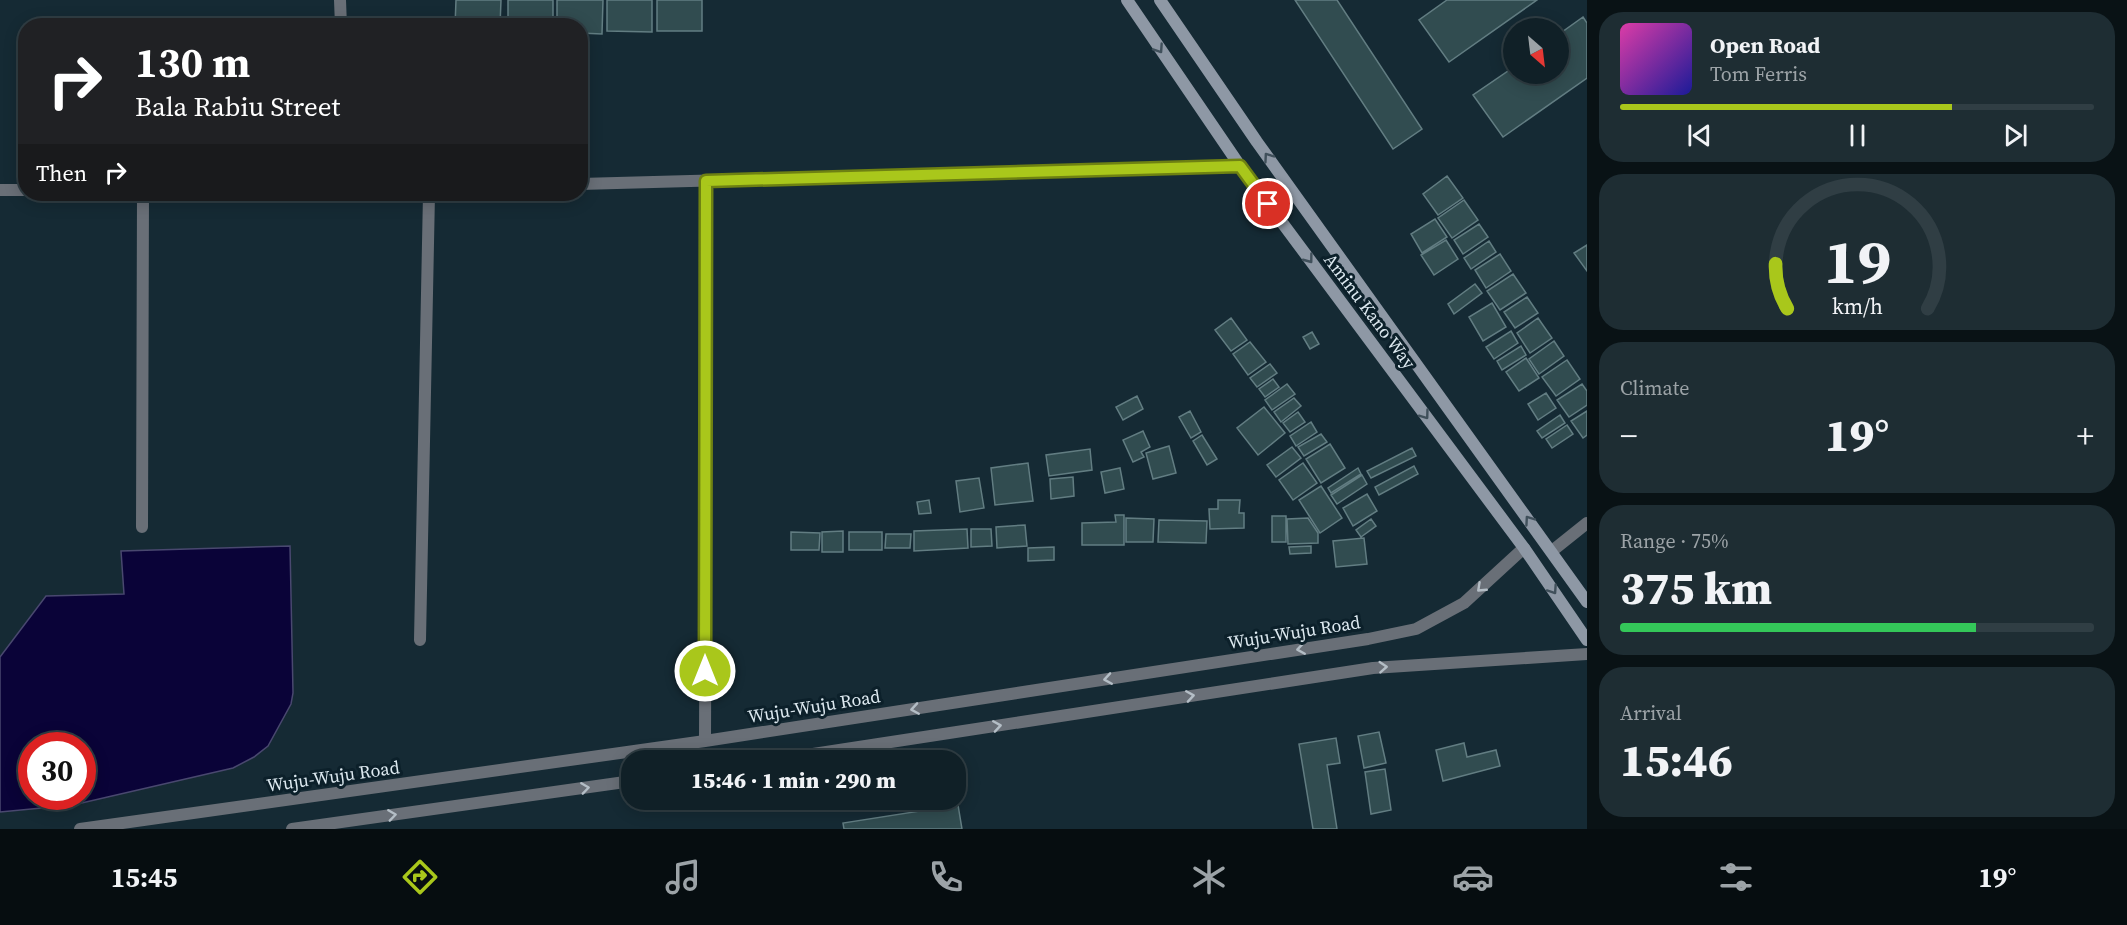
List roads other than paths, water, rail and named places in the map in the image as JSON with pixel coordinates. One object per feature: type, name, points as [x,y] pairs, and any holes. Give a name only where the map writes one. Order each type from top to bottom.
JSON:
[{"type":"main road","name":"Aminu Kano Way","points":[[1127,0],[1240,166],[1524,548],[1587,640]]},
{"type":"main road","name":"Aminu Kano Way","points":[[1160,0],[1278,172],[1587,602]]},
{"type":"street","points":[[340,0],[341,18]]},
{"type":"street","points":[[588,184],[1240,166]]},
{"type":"street","points":[[705,741],[706,181]]},
{"type":"street","points":[[0,190],[18,190]]},
{"type":"street","points":[[142,527],[143,201]]},
{"type":"street","points":[[420,640],[429,201]]},
{"type":"street","points":[[1551,551],[1587,523]]},
{"type":"street","name":"Wuju-Wuju Road","points":[[80,829],[705,741],[1344,643],[1416,629],[1464,603],[1524,548]]},
{"type":"street","points":[[839,750],[1373,668],[1587,654]]},
{"type":"street","points":[[292,829],[621,783]]}]
